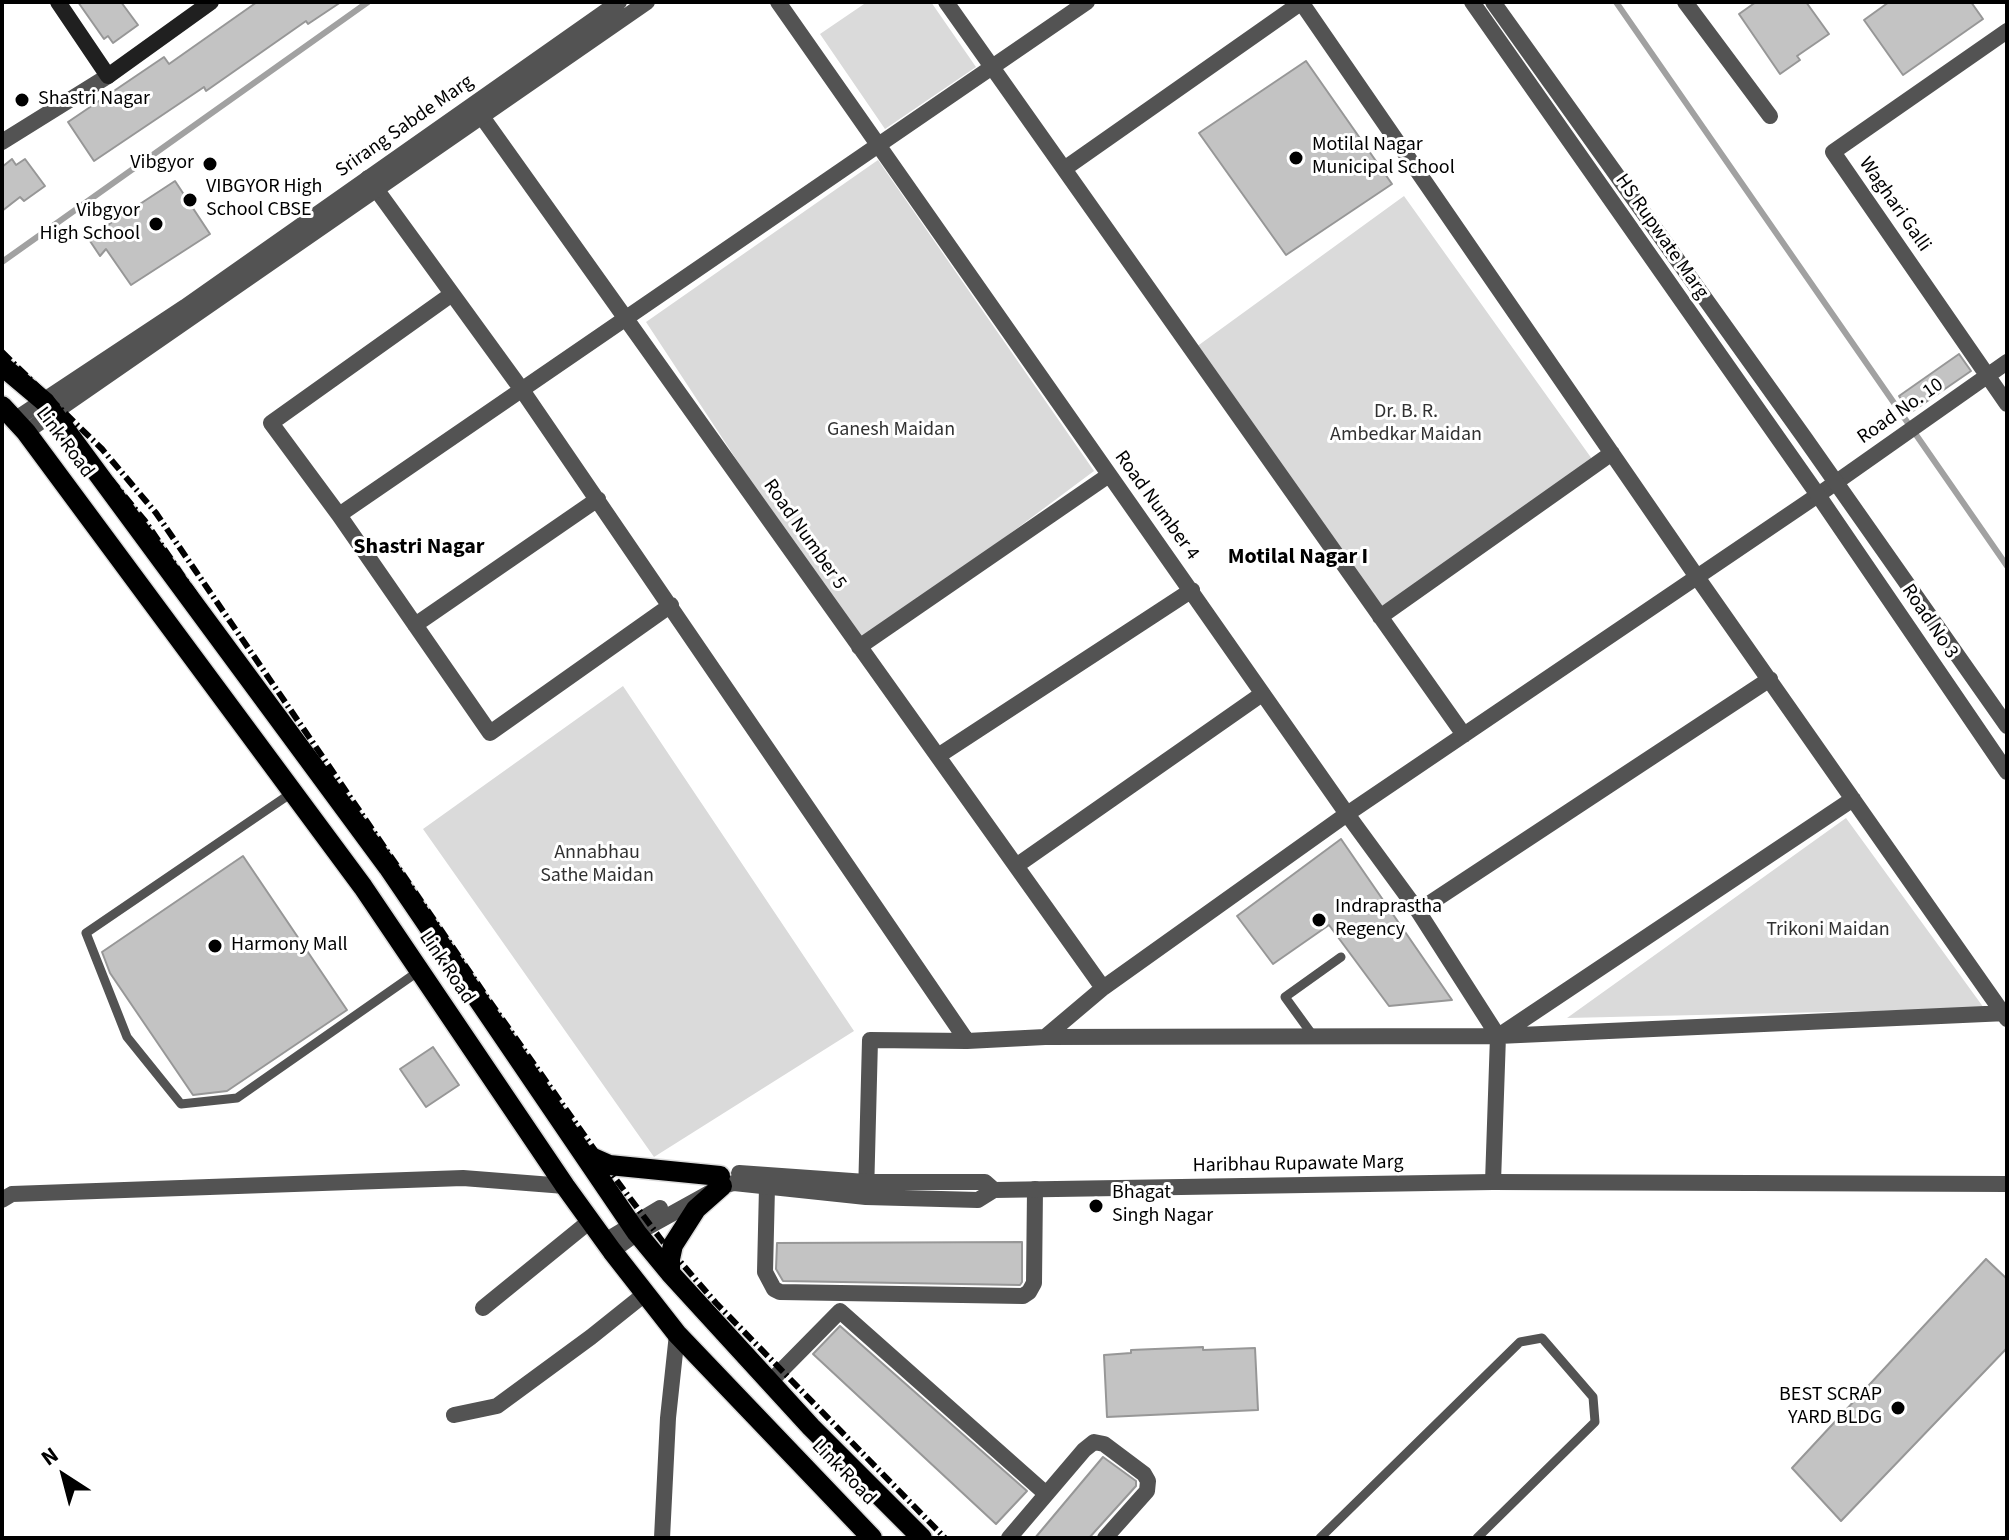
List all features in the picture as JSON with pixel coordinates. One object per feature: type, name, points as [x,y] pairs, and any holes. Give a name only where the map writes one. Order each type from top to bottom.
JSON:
[{"type":"main road","points":[[58,2],[108,76],[211,2]]},
{"type":"main road","name":"Link Road","points":[[2,366],[50,408],[388,867],[634,1228],[670,1273],[811,1427],[922,1538]]},
{"type":"main road","name":"Link Road","points":[[12,421],[363,887],[608,1246],[677,1334],[872,1538]]},
{"type":"main road","points":[[584,1154],[609,1165],[721,1181]]},
{"type":"main road","points":[[670,1273],[670,1259],[679,1235],[696,1209],[721,1181]]},
{"type":"main road","points":[[787,1449],[811,1427]]},
{"type":"street","name":"Srirang Sabde Marg","points":[[12,421],[50,408],[585,36],[619,2]]},
{"type":"street","points":[[585,36],[647,2]]},
{"type":"street","name":"Road Number 4","points":[[778,2],[1262,694],[1418,911],[1498,1036]]},
{"type":"street","points":[[946,2],[1464,735]]},
{"type":"street","points":[[339,515],[1087,2]]},
{"type":"street","points":[[1064,169],[1302,2],[1697,577],[2006,1015]]},
{"type":"street","name":"HS Rupwate Marg","points":[[1472,2],[1522,59],[1624,218],[1818,495]]},
{"type":"street","points":[[1493,2],[1522,59],[1639,208],[2007,726]]},
{"type":"street","points":[[1687,3],[1770,116]]},
{"type":"street","name":"Waghari Galli","points":[[1987,376],[1833,152],[2007,31]]},
{"type":"street","points":[[2,142],[108,76]]},
{"type":"street","name":"Road Number 5","points":[[477,110],[1103,988]]},
{"type":"street","points":[[372,183],[598,499],[967,1041]]},
{"type":"street","points":[[1624,218],[1639,208]]},
{"type":"street","points":[[452,294],[271,423],[339,515],[490,733],[671,605]]},
{"type":"street","points":[[1728,366],[1744,354]]},
{"type":"street","name":"Road No. 10","points":[[1045,1037],[1103,988],[1347,814],[1818,495],[2007,362]]},
{"type":"street","points":[[1987,376],[2007,404]]},
{"type":"street","points":[[1380,617],[1612,453]]},
{"type":"street","points":[[859,647],[1109,475]]},
{"type":"street","name":"Road No 3","points":[[1818,495],[2007,772]]},
{"type":"street","points":[[415,625],[598,499]]},
{"type":"street","points":[[938,756],[1192,590]]},
{"type":"street","points":[[1418,911],[1770,679]]},
{"type":"street","points":[[1016,866],[1262,694]]},
{"type":"street","points":[[1498,1036],[1853,799]]},
{"type":"street","points":[[608,1246],[634,1228],[734,1173],[866,1189],[870,1040],[1498,1036],[2006,1015]]},
{"type":"street","points":[[1493,1182],[1498,1036]]},
{"type":"street","points":[[2,1200],[12,1194],[463,1178],[565,1186]]},
{"type":"street","name":"Haribhau Rupawate Marg","points":[[721,1181],[767,1187],[866,1189],[978,1200],[994,1190],[1035,1189],[1493,1182],[2007,1184]]},
{"type":"street","points":[[767,1187],[765,1272],[774,1289],[788,1293],[1023,1296],[1034,1283],[1035,1189]]},
{"type":"street","points":[[483,1308],[590,1221]]},
{"type":"street","points":[[454,1415],[497,1406],[646,1293]]},
{"type":"street","points":[[770,1382],[840,1311],[842,1294]]},
{"type":"street","points":[[840,1311],[1045,1493]]},
{"type":"street","points":[[662,1538],[668,1418],[677,1334]]},
{"type":"street","points":[[1009,1538],[1045,1493],[1094,1442],[1104,1444],[1144,1474],[1148,1481],[1147,1491],[1105,1538]]},
{"type":"lane","points":[[293,792],[86,933],[127,1037],[181,1104],[237,1098],[419,971]]},
{"type":"lane","points":[[1314,1037],[1285,997],[1341,957]]},
{"type":"lane","points":[[1320,1538],[1520,1342],[1542,1338],[1593,1397],[1595,1422],[1477,1538]]},
{"type":"green space","points":[[867,2],[931,2],[976,67],[885,129],[820,34]]},
{"type":"green space","name":"Ganesh Maidan","points":[[878,160],[1094,471],[859,646],[646,322]]},
{"type":"green space","name":"Dr. B. R. Ambedkar Maidan","points":[[1404,196],[1592,459],[1377,612],[1192,350]]},
{"type":"green space","name":"Annabhau Sathe Maidan","points":[[623,686],[854,1031],[654,1157],[423,829]]},
{"type":"green space","name":"Trikoni Maidan","points":[[1846,818],[1989,1015],[1957,1009],[1567,1018]]},
{"type":"building","points":[[78,2],[121,2],[138,25],[113,43],[108,36],[104,39]]},
{"type":"building","points":[[257,2],[341,2],[308,24],[306,21],[206,91],[204,87],[94,161],[68,122],[164,57],[169,64]]},
{"type":"building","points":[[1756,2],[1806,2],[1829,34],[1797,56],[1800,60],[1780,74],[1739,14]]},
{"type":"building","points":[[1889,2],[1971,2],[1983,19],[1903,75],[1864,20]]},
{"type":"building","name":"Motilal Nagar Municipal School","points":[[1306,61],[1392,184],[1286,255],[1199,133]]},
{"type":"building","points":[[12,159],[16,165],[25,159],[45,186],[24,201],[20,197],[2,211],[2,167]]},
{"type":"building","name":"Vibgyor High School","points":[[175,181],[210,234],[131,285],[106,249],[100,256],[88,238]]},
{"type":"building","points":[[1959,354],[1971,371],[1910,413],[1899,396]]},
{"type":"building","name":"Indraprastha Regency","points":[[1341,839],[1452,1000],[1389,1006],[1329,925],[1273,964],[1237,916]]},
{"type":"building","points":[[243,856],[347,1010],[227,1091],[193,1095],[110,973],[102,952]]},
{"type":"building","points":[[433,1047],[459,1085],[426,1107],[400,1069]]},
{"type":"building","points":[[1022,1242],[1020,1285],[783,1281],[776,1269],[777,1243]]},
{"type":"building","name":"BEST SCRAP YARD BLDG","points":[[1986,1259],[2007,1279],[2007,1348],[1841,1521],[1792,1468]]},
{"type":"building","points":[[840,1326],[1027,1491],[996,1524],[813,1354]]},
{"type":"building","points":[[1203,1347],[1203,1350],[1255,1348],[1258,1410],[1107,1417],[1104,1355],[1131,1353],[1131,1350]]},
{"type":"building","points":[[1103,1457],[1136,1481],[1136,1486],[1089,1538],[1035,1538]]},
{"type":"waterway","points":[[2,262],[368,2]]},
{"type":"waterway","points":[[1616,2],[2007,566]]},
{"type":"railway","points":[[2,352],[102,449],[156,513],[488,999],[663,1242],[716,1303],[945,1538]]},
{"type":"railway","points":[[2,370],[93,458],[145,521],[477,1006],[653,1250],[706,1312],[927,1538]]},
{"type":"place","name":"Shastri Nagar","points":[[22,100]]},
{"type":"place","name":"Motilal Nagar Municipal School","points":[[1296,158]]},
{"type":"place","name":"Vibgyor","points":[[210,164]]},
{"type":"place","name":"VIBGYOR High School CBSE","points":[[190,200]]},
{"type":"place","name":"Vibgyor High School","points":[[156,224]]},
{"type":"place","name":"Indraprastha Regency","points":[[1319,920]]},
{"type":"place","name":"Harmony Mall","points":[[215,946]]},
{"type":"place","name":"Bhagat Singh Nagar","points":[[1096,1206]]},
{"type":"place","name":"BEST SCRAP YARD BLDG","points":[[1898,1408]]},
{"type":"district","name":"Shastri Nagar","points":[[419,548]]},
{"type":"district","name":"Motilal Nagar I","points":[[1298,558]]}]
